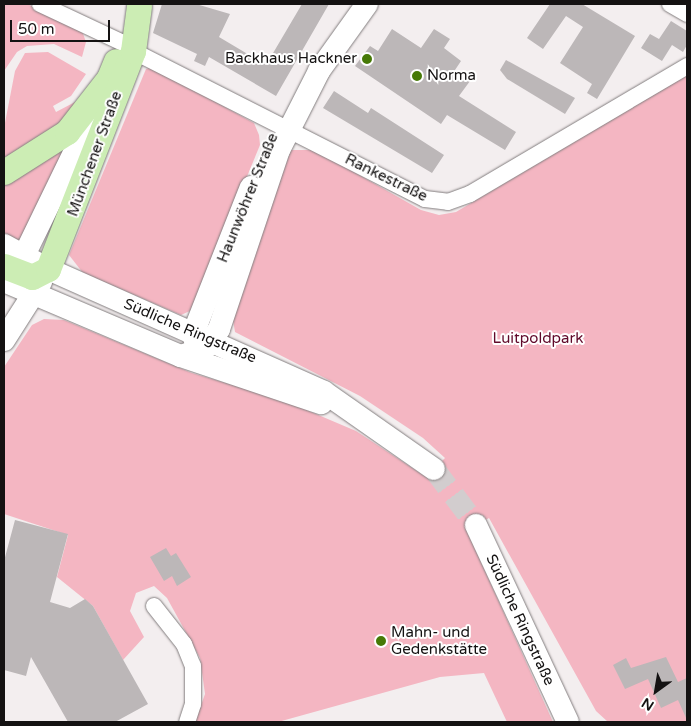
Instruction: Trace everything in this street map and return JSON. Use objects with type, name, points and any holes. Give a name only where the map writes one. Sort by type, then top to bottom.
[{"type":"main road","name":"Haunwöhrer Straße","points":[[201,342],[284,127],[319,71],[367,4]]},
{"type":"main road","name":"Münchener Straße","points":[[4,340],[48,269],[128,47],[140,5]]},
{"type":"main road","name":"Münchener Straße","points":[[10,275],[109,78],[128,47]]},
{"type":"main road","points":[[4,172],[24,164],[67,132],[109,78]]},
{"type":"main road","name":"Südliche Ringstraße","points":[[4,245],[10,275],[32,295],[201,342],[224,341],[237,352],[324,392],[373,424],[434,469]]},
{"type":"main road","points":[[10,275],[32,277],[48,269]]},
{"type":"main road","name":"Südliche Ringstraße","points":[[48,269],[201,342],[219,368],[373,424]]},
{"type":"main road","name":"Südliche Ringstraße","points":[[476,525],[566,718]]},
{"type":"street","name":"Rankestraße","points":[[40,4],[425,199],[448,202],[470,194],[687,66]]},
{"type":"street","points":[[670,4],[687,14]]},
{"type":"street","points":[[154,606],[184,644],[193,666],[193,704],[188,722]]},
{"type":"green space","points":[[4,4],[27,4],[81,28],[86,42],[82,57],[54,44],[27,46],[17,52],[4,71]]},
{"type":"green space","points":[[48,52],[86,74],[71,96],[53,106],[56,112],[75,102],[78,106],[62,125],[4,163],[4,128],[15,71],[25,53]]},
{"type":"green space","points":[[152,67],[254,123],[259,135],[260,145],[192,310],[181,315],[83,273],[69,255],[146,69]]},
{"type":"green space","name":"Luitpoldpark","points":[[687,75],[687,721],[608,722],[596,711],[489,518],[467,531],[553,722],[507,722],[484,673],[440,677],[278,722],[195,722],[205,694],[200,658],[167,598],[154,586],[136,593],[130,611],[144,637],[123,660],[93,606],[57,577],[68,535],[4,514],[4,367],[32,325],[44,319],[64,320],[192,373],[283,400],[356,431],[426,477],[445,458],[423,438],[360,396],[235,332],[232,314],[291,150],[315,150],[421,210],[439,215],[456,212]]},
{"type":"green space","points":[[73,139],[20,245],[4,236],[4,179]]},
{"type":"building","points":[[162,4],[196,4],[230,14],[219,37],[266,65],[302,4],[329,4],[276,96],[209,57],[205,66],[194,61],[197,54],[153,33]]},
{"type":"building","points":[[550,4],[582,4],[635,36],[597,99],[587,93],[592,84],[560,63],[583,27],[566,16],[543,49],[527,38]]},
{"type":"building","points":[[671,21],[687,31],[687,45],[683,52],[672,45],[662,61],[641,48],[650,34],[659,39]]},
{"type":"building","name":"Norma","points":[[392,29],[421,48],[434,29],[450,39],[444,48],[461,61],[455,70],[470,81],[459,96],[516,132],[505,150],[447,115],[441,124],[355,66],[370,46],[378,51]]},
{"type":"building","points":[[506,60],[575,98],[565,114],[507,79],[500,70]]},
{"type":"building","points":[[334,91],[368,113],[371,108],[444,155],[432,173],[323,108]]},
{"type":"building","points":[[15,520],[68,534],[50,602],[70,608],[85,599],[93,606],[148,704],[115,722],[68,722],[31,657],[26,676],[4,670],[4,561]]},
{"type":"building","points":[[166,548],[171,556],[176,553],[191,577],[177,586],[172,576],[164,581],[150,557]]},
{"type":"building","points":[[666,657],[678,682],[687,678],[687,720],[678,700],[661,708],[648,679],[625,689],[613,665],[626,658],[631,668]]},
{"type":"tunnel","points":[[434,469],[476,525]]},
{"type":"place","name":"Backhaus Hackner","points":[[367,59]]},
{"type":"place","name":"Norma","points":[[417,76]]},
{"type":"place","name":"Mahn- und Gedenkstätte","points":[[381,641]]}]
